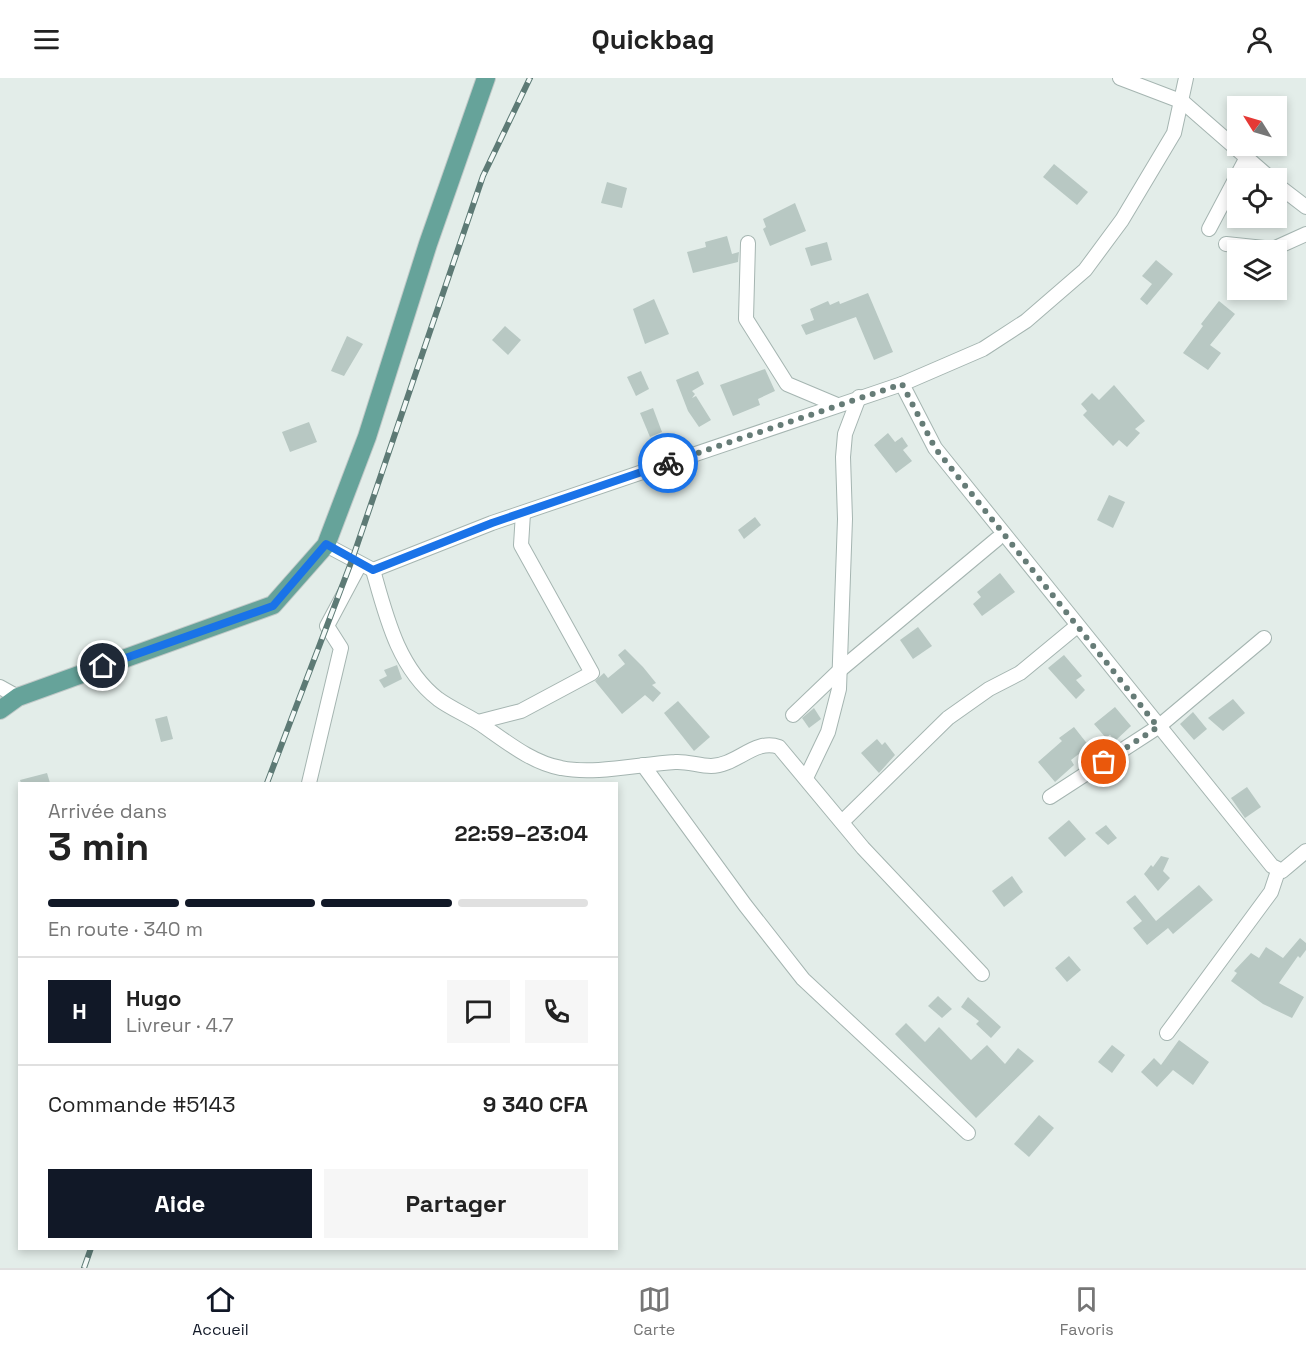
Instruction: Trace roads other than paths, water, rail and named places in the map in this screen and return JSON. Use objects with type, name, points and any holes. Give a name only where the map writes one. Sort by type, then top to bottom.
[{"type":"main road","points":[[0,710],[18,697],[273,606],[326,544],[367,437],[428,244],[486,78]]},
{"type":"street","points":[[1120,78],[1183,102],[1257,168]]},
{"type":"street","points":[[326,544],[373,570],[523,513],[902,384],[983,349],[1026,321],[1085,270],[1122,220],[1174,133],[1183,102],[1186,78]]},
{"type":"street","points":[[1209,229],[1246,159]]},
{"type":"street","points":[[1287,193],[1304,208]]},
{"type":"street","points":[[1226,244],[1273,249],[1306,234]]},
{"type":"street","points":[[748,243],[746,319],[788,384],[837,405]]},
{"type":"street","points":[[902,384],[935,448],[1158,727],[1278,871]]},
{"type":"street","points":[[806,778],[828,732],[839,689],[845,519],[843,456],[845,434],[859,397]]},
{"type":"street","points":[[478,722],[521,711],[592,673],[521,545],[523,513]]},
{"type":"street","points":[[793,715],[840,670],[997,539]]},
{"type":"street","points":[[309,782],[341,648],[327,626],[360,564]]},
{"type":"street","points":[[373,570],[391,635],[416,674],[437,698],[478,722],[512,746],[560,768],[577,770],[677,762],[712,766],[725,764],[764,744],[771,744],[786,752],[863,848],[982,974]]},
{"type":"street","points":[[842,822],[948,718],[989,689],[1020,673],[1077,626]]},
{"type":"street","points":[[1050,797],[1158,727],[1264,638]]},
{"type":"street","points":[[0,687],[18,697]]},
{"type":"street","points":[[643,765],[745,905],[803,979],[968,1133]]},
{"type":"street","points":[[1167,1033],[1271,892],[1278,871],[1287,867],[1306,851]]},
{"type":"railway","points":[[267,782],[352,560],[483,176],[530,78]]},
{"type":"railway","points":[[84,1268],[90,1250]]}]
